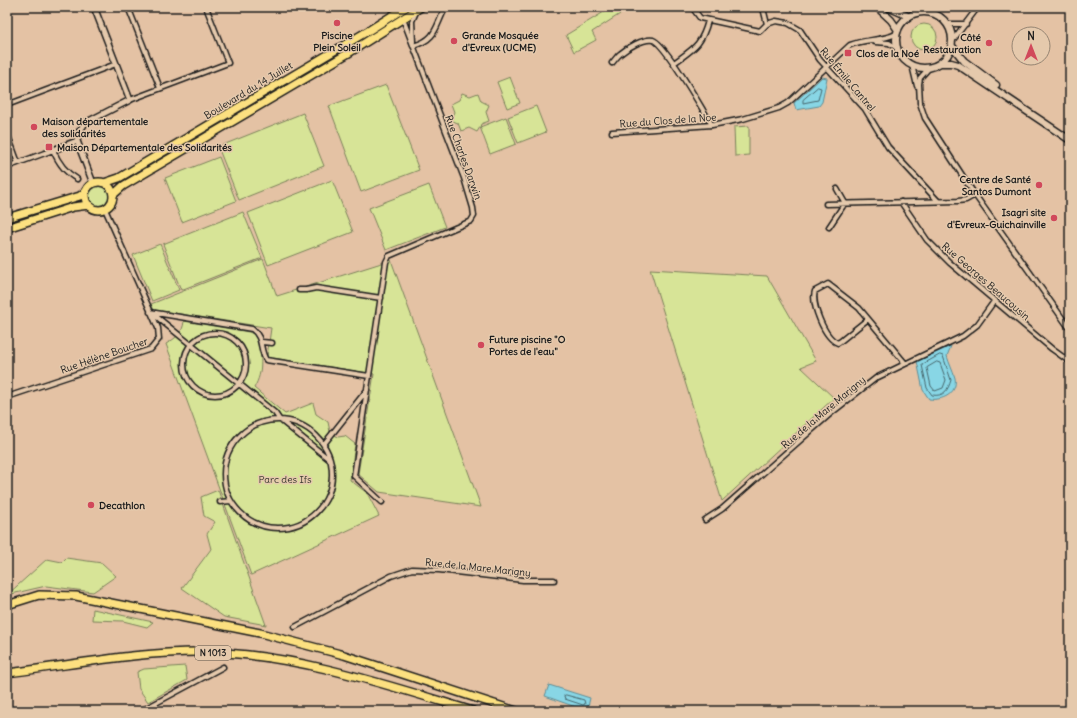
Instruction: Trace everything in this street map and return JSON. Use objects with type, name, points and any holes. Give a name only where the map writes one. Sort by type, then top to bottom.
[{"type":"main road","points":[[877,7],[891,20],[897,32],[897,48],[902,57],[912,65],[929,68],[940,63],[948,56],[952,43]]},
{"type":"main road","points":[[888,7],[908,16]]},
{"type":"main road","name":"Boulevard du 14 Juillet","points":[[94,183],[104,183],[119,178],[393,15],[400,8],[403,19]]},
{"type":"main road","name":"Boulevard du 14 Juillet","points":[[104,209],[111,204],[113,195],[123,186],[354,50],[420,8]]},
{"type":"main road","points":[[897,32],[908,16],[919,12],[928,12],[941,17],[948,24],[952,43],[964,61],[1070,136]]},
{"type":"main road","points":[[940,63],[958,66],[1070,140]]},
{"type":"main road","points":[[7,218],[80,196],[94,183]]},
{"type":"main road","points":[[104,183],[112,191],[113,195]]},
{"type":"main road","points":[[85,192],[89,205],[98,211],[104,209]]},
{"type":"main road","points":[[7,228],[73,207],[89,205]]},
{"type":"main road","points":[[7,605],[39,596],[76,596],[260,633],[344,655],[516,711]]},
{"type":"main road","name":"N 1013","points":[[7,673],[166,654],[226,654],[271,659],[324,669],[385,684],[473,711]]},
{"type":"street","points":[[94,7],[130,100]]},
{"type":"street","points":[[128,7],[160,88]]},
{"type":"street","points":[[94,183],[77,141],[79,132],[85,123],[130,100],[228,63],[206,7]]},
{"type":"street","points":[[413,44],[423,43],[432,37],[446,7]]},
{"type":"street","points":[[674,63],[697,46],[704,36],[708,21],[700,18],[692,7]]},
{"type":"street","points":[[765,7],[764,12],[767,24]]},
{"type":"street","points":[[952,43],[978,7]]},
{"type":"street","points":[[413,44],[413,17],[420,8]]},
{"type":"street","points":[[403,19],[413,44]]},
{"type":"street","name":"Rue Émile Cantrel","points":[[708,21],[760,31],[767,24],[776,21],[794,26],[800,30],[827,67],[865,109],[888,147],[938,201]]},
{"type":"street","points":[[948,24],[966,24]]},
{"type":"street","name":"Rue du Clos de la Noe","points":[[612,132],[712,126],[743,120],[779,108],[788,103],[850,45],[889,38],[897,32]]},
{"type":"street","points":[[612,63],[619,54],[644,41],[654,40],[661,46],[674,63],[712,126]]},
{"type":"street","name":"Rue du Clos de la Noe","points":[[867,42],[889,43],[897,48]]},
{"type":"street","name":"Rue Charles Darwin","points":[[382,502],[354,476],[386,262],[389,256],[471,221],[474,216],[464,178],[413,44]]},
{"type":"street","points":[[7,105],[116,64]]},
{"type":"street","points":[[912,65],[919,92]]},
{"type":"street","points":[[929,68],[920,78],[920,103],[925,118],[974,195],[1070,329]]},
{"type":"street","points":[[7,133],[18,163]]},
{"type":"street","points":[[7,167],[77,141]]},
{"type":"street","points":[[53,150],[68,174],[77,179]]},
{"type":"street","points":[[837,189],[845,204]]},
{"type":"street","points":[[826,204],[966,200],[974,195]]},
{"type":"street","name":"Rue Georges Beaucousin","points":[[901,202],[928,240],[950,263],[1052,349],[1070,362]]},
{"type":"street","points":[[829,227],[845,204]]},
{"type":"street","name":"Rue Hélène Boucher","points":[[7,397],[151,349],[159,339],[158,328],[104,209]]},
{"type":"street","points":[[868,319],[842,340],[838,342],[832,341],[822,323],[813,298],[815,291],[828,284],[859,308],[905,363]]},
{"type":"street","points":[[299,290],[316,288],[381,298]]},
{"type":"street","name":"Rue de la Mare Marigny","points":[[705,520],[722,510],[830,414],[876,378],[963,336],[977,325],[995,300]]},
{"type":"street","points":[[151,313],[247,327],[257,332],[262,342],[263,356],[266,360],[369,376]]},
{"type":"street","points":[[151,313],[191,344],[275,413],[279,419],[331,460]]},
{"type":"street","points":[[215,333],[229,336],[234,340],[239,345],[245,358],[245,371],[238,384],[232,389],[218,394],[202,392],[195,388],[188,378],[184,367],[187,351],[191,344],[202,336],[215,333]]},
{"type":"street","points":[[262,342],[272,343]]},
{"type":"street","points":[[324,444],[368,390]]},
{"type":"street","points":[[279,419],[288,420],[304,426],[324,444],[331,460],[332,483],[327,498],[318,510],[299,524],[276,528],[261,525],[247,518],[231,501],[227,492],[223,473],[224,464],[236,438],[251,426],[260,422],[279,419]]},
{"type":"street","points":[[220,502],[231,501]]},
{"type":"street","name":"Rue de la Mare Marigny","points":[[296,627],[391,576],[412,569],[440,570],[523,580],[554,580]]},
{"type":"street","points":[[141,711],[223,667]]},
{"type":"green space","points":[[606,7],[631,7],[592,32],[596,40],[574,52],[566,35],[604,12]]},
{"type":"green space","points":[[924,24],[933,28],[937,37],[933,46],[924,50],[915,46],[911,37],[915,28]]},
{"type":"green space","points":[[510,77],[520,103],[507,108],[497,82]]},
{"type":"green space","points":[[386,85],[419,170],[361,192],[329,106]]},
{"type":"green space","points":[[462,93],[470,96],[478,93],[481,101],[489,105],[486,112],[489,121],[481,124],[477,132],[469,128],[461,131],[458,123],[450,120],[454,112],[451,104],[459,100]]},
{"type":"green space","points":[[536,106],[546,132],[518,143],[508,117]]},
{"type":"green space","points":[[303,113],[324,166],[239,200],[218,147]]},
{"type":"green space","points":[[506,117],[516,144],[490,154],[480,127]]},
{"type":"green space","points":[[749,126],[749,155],[735,156],[734,127]]},
{"type":"green space","points":[[219,157],[236,201],[182,222],[165,178]]},
{"type":"green space","points":[[332,180],[353,232],[268,265],[248,213]]},
{"type":"green space","points":[[100,184],[108,187],[111,195],[108,203],[100,206],[92,203],[89,195],[92,187]]},
{"type":"green space","points":[[429,185],[445,227],[386,250],[369,208]]},
{"type":"green space","points":[[243,212],[262,258],[181,290],[163,244]]},
{"type":"green space","points":[[160,244],[179,290],[152,301],[133,255]]},
{"type":"green space","points":[[263,259],[277,296],[391,260],[481,507],[379,492],[358,474],[374,374],[267,357],[271,328],[154,310],[151,304]]},
{"type":"green space","points":[[650,269],[767,276],[816,361],[801,367],[834,398],[722,501]]},
{"type":"green space","name":"Parc des Ifs","points":[[184,321],[249,332],[258,336],[261,363],[259,375],[254,388],[285,414],[313,403],[316,414],[328,422],[330,432],[338,437],[345,436],[355,444],[350,480],[367,493],[379,516],[251,575],[166,344],[178,335],[182,329]]},
{"type":"green space","points":[[218,490],[266,625],[224,617],[182,588],[211,549],[207,534],[215,522],[204,516],[201,497]]},
{"type":"green space","points":[[66,558],[102,563],[116,576],[93,592],[46,586],[7,595],[47,559],[62,562]]},
{"type":"green space","points":[[93,609],[153,622],[147,627],[123,621],[92,620]]},
{"type":"green space","points":[[185,666],[187,680],[148,702],[139,689],[137,672],[144,669]]},
{"type":"water","points":[[822,77],[827,78],[822,102],[819,106],[796,110],[794,103]]},
{"type":"water","points":[[951,346],[947,356],[955,378],[954,388],[952,392],[944,397],[939,399],[929,399],[923,390],[917,361]]},
{"type":"water","points":[[549,685],[590,698],[587,711],[545,696]]},
{"type":"place","name":"Piscine Plein Soleil","points":[[337,23]]},
{"type":"place","name":"Grande Mosquée d'Evreux (UCME)","points":[[454,41]]},
{"type":"place","name":"Côté Restauration","points":[[989,43]]},
{"type":"place","name":"Clos de la Noé","points":[[848,53]]},
{"type":"place","name":"Maison départementale des solidarités","points":[[34,127]]},
{"type":"place","name":"Maison Départementale des Solidarités","points":[[49,147]]},
{"type":"place","name":"Centre de Santé Santos Dumont","points":[[1039,185]]},
{"type":"place","name":"Isagri site d'Evreux-Guichainville","points":[[1054,218]]},
{"type":"place","name":"Future piscine \"O Portes de l'eau\"","points":[[481,345]]},
{"type":"place","name":"Decathlon","points":[[91,505]]}]
